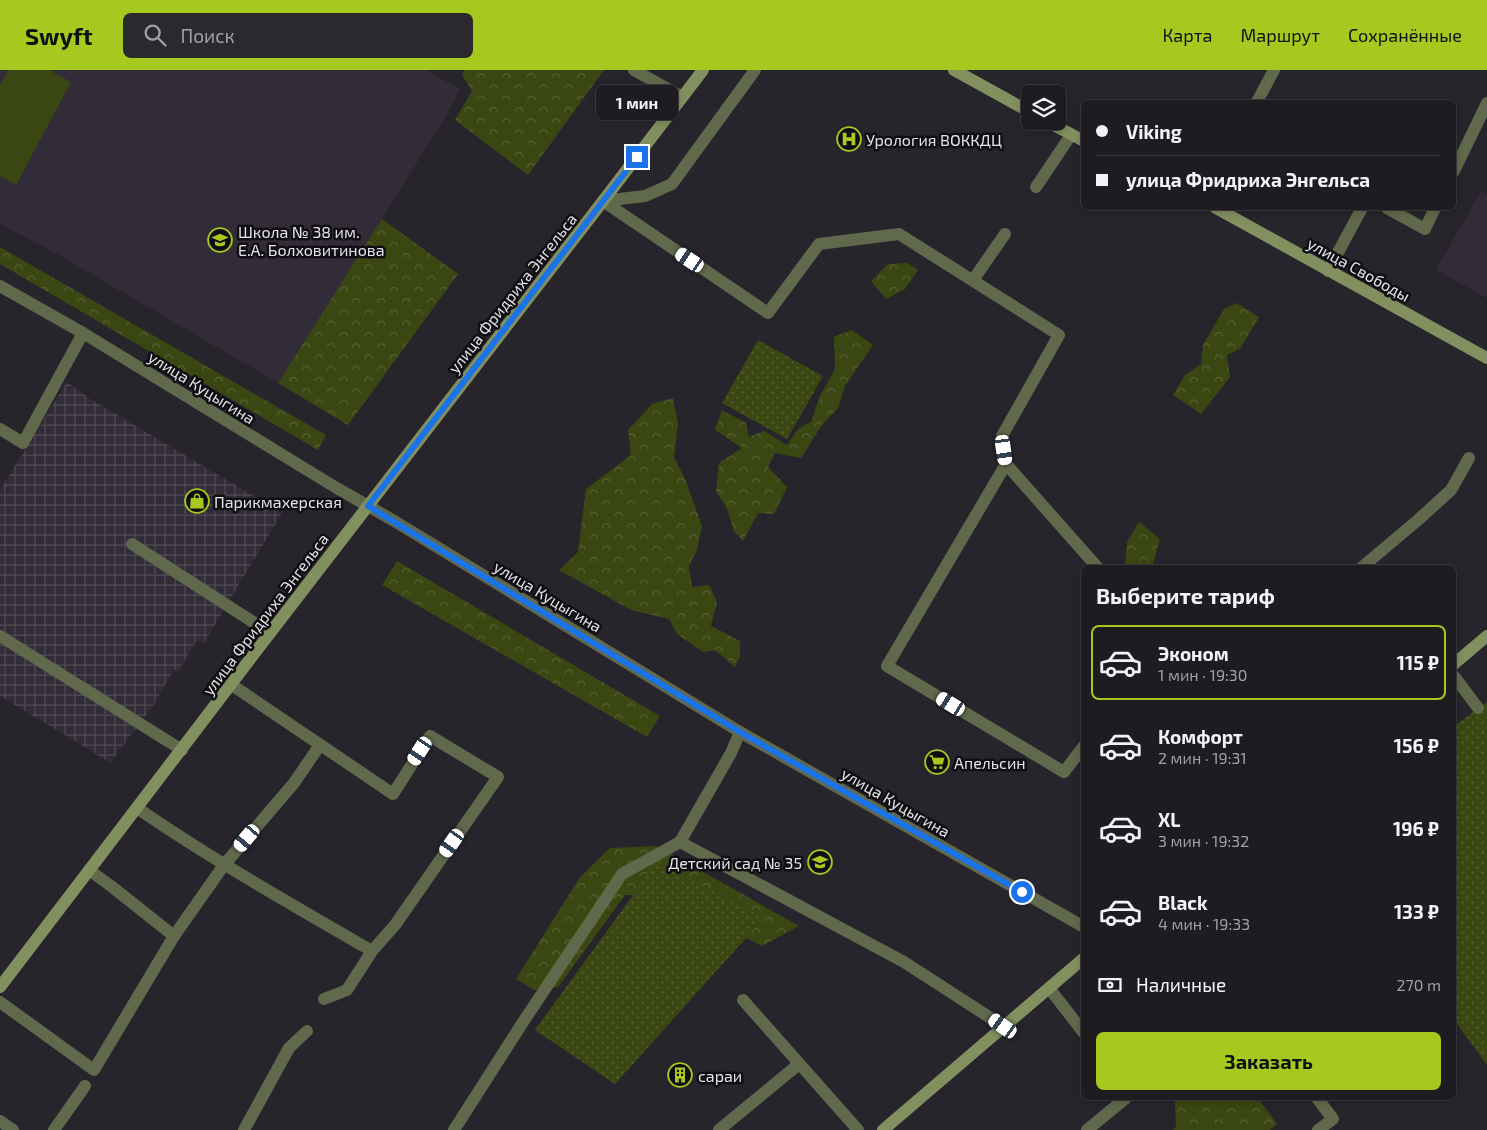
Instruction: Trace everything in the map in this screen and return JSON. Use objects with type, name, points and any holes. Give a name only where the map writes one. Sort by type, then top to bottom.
[{"type":"street","points":[[634,70],[682,97]]},
{"type":"street","name":"улица Фридриха Энгельса","points":[[0,987],[702,70]]},
{"type":"street","points":[[603,201],[644,196],[672,184],[755,70]]},
{"type":"street","points":[[954,70],[1021,107]]},
{"type":"street","points":[[1258,100],[1274,70]]},
{"type":"street","points":[[1456,167],[1487,103]]},
{"type":"street","points":[[1062,130],[1081,140]]},
{"type":"street","points":[[1036,187],[1071,135]]},
{"type":"street","points":[[603,201],[768,313],[819,244],[900,234],[1059,335],[1002,436],[1006,464],[1095,565]]},
{"type":"street","name":"улица Свободы","points":[[1220,210],[1487,358]]},
{"type":"street","points":[[1328,271],[1361,210]]},
{"type":"street","points":[[1390,210],[1425,229],[1435,210]]},
{"type":"street","points":[[974,280],[1005,234]]},
{"type":"street","name":"улица Куцыгина","points":[[0,286],[83,333],[740,732],[1081,925]]},
{"type":"street","points":[[0,429],[23,443],[83,333]]},
{"type":"street","points":[[1365,565],[1451,490],[1469,458]]},
{"type":"street","points":[[1006,464],[887,666],[1064,772],[1081,750]]},
{"type":"street","points":[[132,544],[270,633]]},
{"type":"street","points":[[0,636],[182,750]]},
{"type":"street","points":[[1456,662],[1487,636]]},
{"type":"street","points":[[1456,679],[1478,708]]},
{"type":"street","points":[[232,685],[393,794],[430,736],[498,777],[395,925],[372,952],[347,990],[324,999]]},
{"type":"street","points":[[454,1130],[518,1028],[622,874],[680,842],[731,753],[740,732]]},
{"type":"street","points":[[0,1002],[94,1070],[174,936],[224,865],[294,783],[320,746]]},
{"type":"street","points":[[137,808],[224,865],[372,952]]},
{"type":"street","points":[[680,842],[904,962],[1003,1026]]},
{"type":"street","points":[[89,870],[174,936]]},
{"type":"street","points":[[883,1130],[1081,961]]},
{"type":"street","points":[[1049,988],[1081,1028]]},
{"type":"street","points":[[743,1000],[858,1130]]},
{"type":"street","points":[[244,1130],[289,1048],[307,1031]]},
{"type":"street","points":[[719,1130],[799,1064]]},
{"type":"street","points":[[54,1130],[85,1086]]},
{"type":"street","points":[[1087,1130],[1124,1100]]},
{"type":"street","points":[[1318,1130],[1333,1119],[1319,1100]]},
{"type":"street","points":[[0,1121],[13,1130]]},
{"type":"shaded area","name":"Школа № 38 им. Е.А. Болховитинова","points":[[0,70],[426,70],[460,89],[447,114],[382,219],[458,274],[348,425],[59,255],[0,224]]},
{"type":"shaded area","points":[[1481,191],[1487,194],[1487,298],[1436,270]]},
{"type":"shaded area","points":[[67,382],[87,397],[282,513],[204,643],[197,640],[178,672],[174,670],[151,709],[110,763],[0,696],[0,490]]},
{"type":"green space","points":[[8,70],[49,70],[71,82],[16,185],[0,176],[0,85]]},
{"type":"green space","points":[[464,70],[604,70],[528,175],[455,120],[472,91],[462,75]]},
{"type":"green space","points":[[382,219],[458,274],[348,425],[278,383]]},
{"type":"green space","points":[[0,247],[326,435],[318,450],[0,264]]},
{"type":"green space","points":[[907,263],[918,270],[905,289],[886,299],[871,281],[888,264]]},
{"type":"green space","points":[[1237,303],[1259,317],[1240,349],[1227,355],[1230,377],[1201,414],[1173,395],[1185,375],[1201,364],[1203,345],[1224,309]]},
{"type":"green space","points":[[852,330],[873,345],[845,386],[838,408],[822,425],[801,458],[775,453],[768,467],[787,487],[774,514],[758,513],[743,541],[734,531],[727,509],[716,491],[719,463],[742,448],[715,430],[722,410],[746,423],[749,437],[764,431],[787,445],[798,429],[811,422],[820,396],[835,369],[834,337]]},
{"type":"green space","points":[[758,340],[823,376],[787,439],[722,403]]},
{"type":"green space","points":[[673,398],[678,424],[674,457],[685,479],[702,526],[697,550],[689,566],[692,587],[709,585],[717,602],[711,626],[740,641],[740,656],[735,667],[715,650],[703,652],[677,634],[669,619],[631,610],[559,570],[578,552],[586,489],[631,455],[628,430],[652,404]]},
{"type":"green space","points":[[1139,522],[1160,539],[1153,565],[1125,565],[1127,542]]},
{"type":"green space","points":[[397,561],[660,716],[647,737],[382,585]]},
{"type":"green space","points":[[1487,702],[1487,1065],[1456,1023],[1456,725]]},
{"type":"green space","points":[[657,846],[799,926],[762,946],[661,894],[625,895],[558,987],[534,990],[516,979],[580,877],[610,848]]},
{"type":"green space","points":[[657,862],[764,918],[615,1084],[535,1030]]},
{"type":"green space","points":[[1175,1100],[1259,1100],[1277,1124],[1270,1130],[1173,1130],[1176,1126]]},
{"type":"place","name":"Урология ВОККДЦ","points":[[849,139]]},
{"type":"place","name":"Школа № 38 им. Е.А. Болховитинова","points":[[220,240]]},
{"type":"place","name":"Парикмахерская","points":[[197,501]]},
{"type":"place","name":"Апельсин","points":[[937,762]]},
{"type":"place","name":"Детский сад № 35","points":[[820,862]]},
{"type":"place","name":"сараи","points":[[680,1075]]},
{"type":"route","points":[[637,157],[368,506],[740,732],[1022,892]]}]
